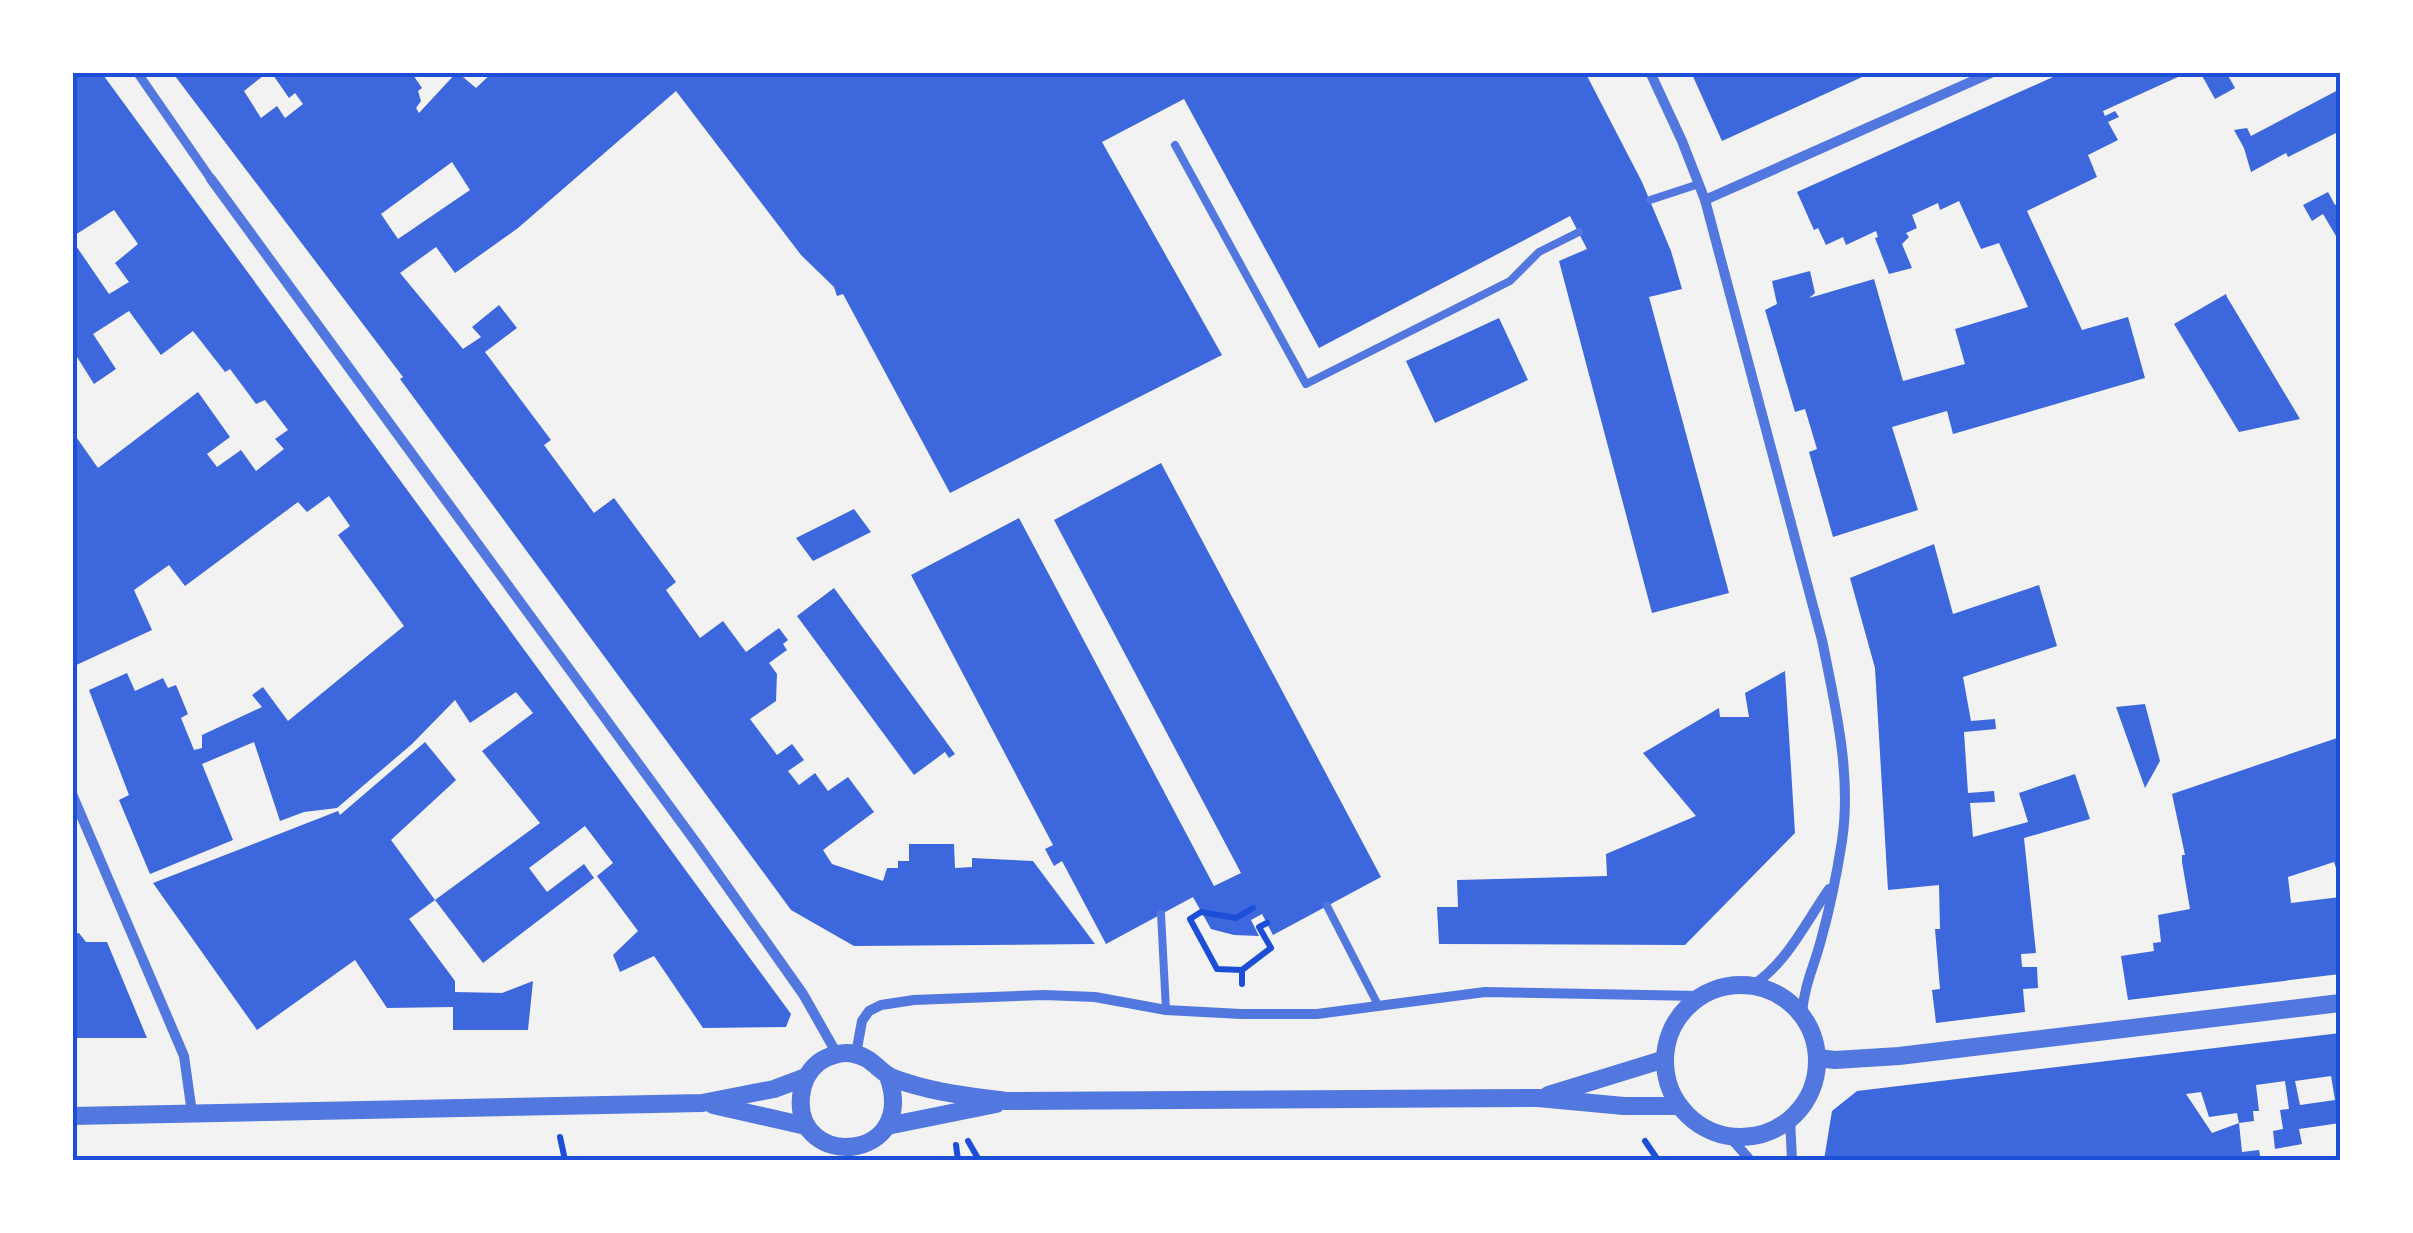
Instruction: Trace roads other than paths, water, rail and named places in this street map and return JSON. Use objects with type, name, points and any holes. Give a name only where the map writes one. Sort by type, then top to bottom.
[{"type":"street","points":[[136,72],[846,1054]]},
{"type":"street","points":[[1650,72],[1700,184],[1822,640],[1836,711],[1844,777],[1842,838],[1821,942],[1807,975],[1802,1014]]},
{"type":"street","points":[[1704,200],[1992,72]]},
{"type":"street","points":[[72,794],[184,1056],[192,1113]]},
{"type":"street","points":[[1753,985],[1768,976],[1790,949],[1832,884]]},
{"type":"street","points":[[846,1054],[869,1011],[914,1000],[1044,995],[1095,997],[1166,1010],[1316,1014],[1486,992],[1700,996],[1726,986],[1753,985],[1788,1000],[1802,1014],[1812,1035],[1818,1058],[1810,1091],[1790,1120],[1751,1137],[1729,1136],[1710,1131],[1679,1106],[1666,1076],[1667,1041],[1674,1023],[1700,996]]},
{"type":"street","points":[[1818,1058],[1899,1056],[2340,1002]]},
{"type":"street","points":[[806,1126],[800,1105],[806,1077],[818,1062],[846,1054],[880,1066],[888,1076],[894,1110],[888,1126]]},
{"type":"street","points":[[1538,1098],[1665,1059]]},
{"type":"street","points":[[888,1076],[952,1094],[1006,1101],[1538,1098],[1624,1106],[1679,1106]]},
{"type":"street","points":[[72,1116],[702,1103],[774,1090],[806,1077]]},
{"type":"street","points":[[702,1103],[806,1126],[822,1141],[850,1148],[865,1145],[888,1126],[1006,1101]]},
{"type":"street","points":[[1790,1120],[1792,1160]]},
{"type":"street","points":[[1729,1136],[1750,1160]]},
{"type":"lane","points":[[1175,144],[1306,384],[1510,281],[1539,252],[1578,232]]},
{"type":"lane","points":[[1650,200],[1700,184]]},
{"type":"lane","points":[[1327,906],[1378,1006]]},
{"type":"lane","points":[[1162,914],[1166,1010]]}]
